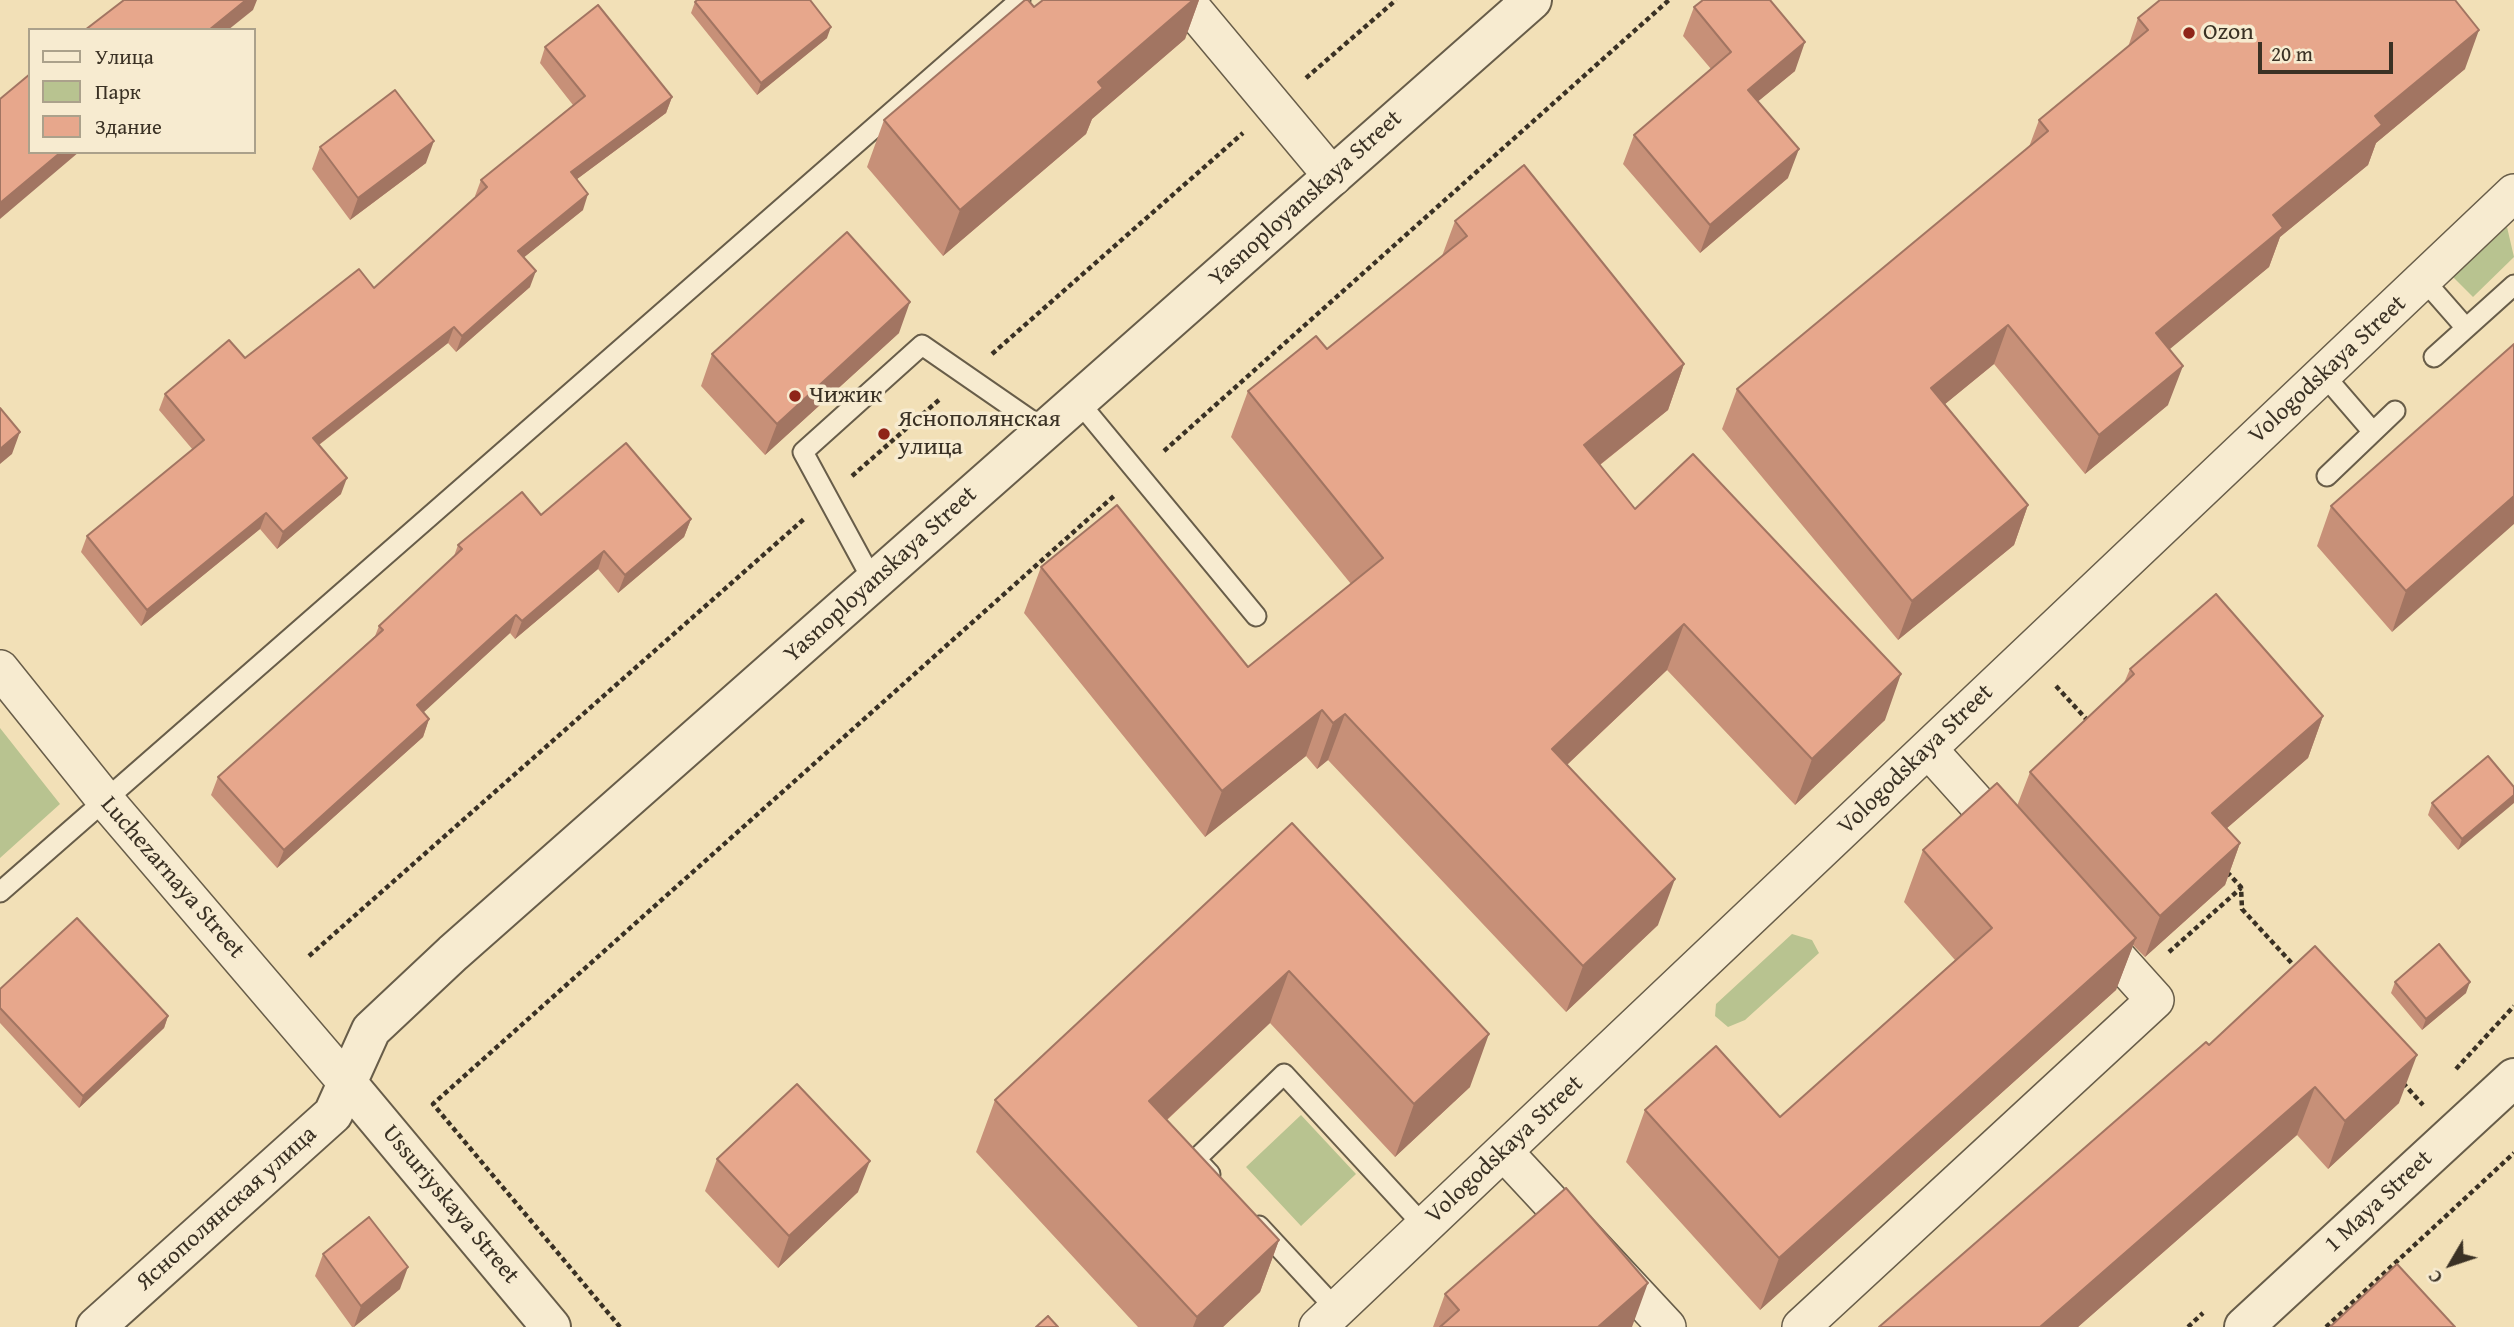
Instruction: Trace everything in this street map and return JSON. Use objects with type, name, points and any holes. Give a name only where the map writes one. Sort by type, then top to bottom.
[{"type":"street","points":[[1185,0],[1333,177]]},
{"type":"street","name":"Yasnoployanskaya Street","points":[[348,1084],[371,1030],[453,953],[1532,0]]},
{"type":"street","name":"Vologodskaya Street","points":[[1328,1319],[2514,193]]},
{"type":"street","name":"Luchezarnaya Street","points":[[0,669],[106,801],[348,1084]]},
{"type":"street","points":[[1928,749],[2028,860]]},
{"type":"street","points":[[1801,1327],[2155,1000],[2065,900]]},
{"type":"street","name":"1 Maya Street","points":[[2244,1327],[2514,1078]]},
{"type":"street","name":"Яснополянская улица","points":[[96,1327],[333,1114],[348,1084]]},
{"type":"street","name":"Ussuriyskaya Street","points":[[348,1084],[551,1327]]},
{"type":"street","points":[[1504,1152],[1667,1327]]},
{"type":"lane","points":[[0,892],[1020,0]]},
{"type":"lane","points":[[2423,279],[2466,328]]},
{"type":"lane","points":[[2434,357],[2514,285]]},
{"type":"lane","points":[[873,581],[803,452],[922,345],[1045,430]]},
{"type":"lane","points":[[2323,374],[2374,432]]},
{"type":"lane","points":[[1077,401],[1256,616]]},
{"type":"lane","points":[[2327,476],[2395,411]]},
{"type":"lane","points":[[1225,1189],[1196,1159],[1284,1074],[1425,1227]]},
{"type":"lane","points":[[1243,1209],[1328,1319]]},
{"type":"path","points":[[1302,82],[1396,0]]},
{"type":"path","points":[[620,1327],[433,1104],[1669,0]]},
{"type":"path","points":[[309,956],[1245,131]]},
{"type":"path","points":[[2027,655],[2092,726]]},
{"type":"path","points":[[2222,867],[2241,887],[2242,909],[2306,978]]},
{"type":"path","points":[[2138,981],[2241,887]]},
{"type":"path","points":[[2396,1075],[2423,1105]]},
{"type":"path","points":[[458,1153],[467,1144]]},
{"type":"path","points":[[2326,1327],[2514,1153]]},
{"type":"green space","points":[[2507,227],[2514,257],[2473,297],[2453,277]]},
{"type":"green space","points":[[0,728],[60,804],[0,858]]},
{"type":"green space","points":[[1792,934],[1812,940],[1819,953],[1745,1020],[1728,1027],[1715,1016],[1716,1004]]},
{"type":"green space","points":[[1301,1115],[1356,1174],[1301,1226],[1246,1167]]},
{"type":"building","points":[[124,0],[246,0],[211,28],[88,28]]},
{"type":"building","points":[[810,0],[831,27],[761,83],[695,2]]},
{"type":"building","points":[[1025,0],[1034,7],[1043,0],[1193,0],[1098,82],[1103,88],[960,210],[884,120]]},
{"type":"building","points":[[1703,0],[1770,0],[1805,42],[1748,90],[1799,149],[1710,225],[1634,135],[1731,52],[1694,7]]},
{"type":"building","points":[[2160,0],[2455,0],[2479,30],[2375,116],[2382,125],[2273,215],[2283,228],[2156,333],[2183,366],[2099,435],[2008,325],[1931,388],[2028,505],[1912,601],[1737,389],[2048,131],[2039,120],[2148,30],[2138,18]]},
{"type":"building","points":[[598,5],[672,97],[571,172],[588,194],[518,251],[536,271],[462,336],[454,327],[313,438],[347,478],[283,532],[266,513],[147,610],[87,536],[204,440],[165,394],[229,340],[245,358],[359,269],[374,288],[487,187],[481,180],[585,96],[545,47]]},
{"type":"building","points":[[28,76],[28,154],[59,154],[0,203],[0,99]]},
{"type":"building","points":[[395,90],[434,141],[358,198],[320,147]]},
{"type":"building","points":[[1524,165],[1684,364],[1584,445],[1635,509],[1693,454],[1901,674],[1812,759],[1684,624],[1552,749],[1675,879],[1583,966],[1345,714],[1333,723],[1322,710],[1222,791],[1041,567],[1117,505],[1248,667],[1383,558],[1248,391],[1316,336],[1327,349],[1467,236],[1455,221]]},
{"type":"building","points":[[847,232],[910,302],[777,424],[712,354]]},
{"type":"building","points":[[2514,344],[2514,496],[2406,591],[2331,506]]},
{"type":"building","points":[[0,408],[20,432],[0,449]]},
{"type":"building","points":[[626,443],[691,519],[625,575],[604,551],[522,621],[516,615],[417,705],[429,719],[284,850],[218,777],[383,630],[379,626],[462,549],[458,545],[522,492],[541,515]]},
{"type":"building","points":[[2216,594],[2323,716],[2212,813],[2240,843],[2160,916],[2030,772],[2134,674],[2130,669]]},
{"type":"building","points":[[2488,756],[2514,787],[2514,795],[2462,839],[2432,803]]},
{"type":"building","points":[[1997,783],[2136,938],[1779,1258],[1645,1110],[1716,1046],[1780,1117],[1992,928],[1923,850]]},
{"type":"building","points":[[1292,823],[1489,1034],[1414,1104],[1289,971],[1149,1101],[1279,1240],[1197,1317],[995,1100]]},
{"type":"building","points":[[77,918],[168,1016],[83,1096],[0,1008],[0,989]]},
{"type":"building","points":[[2439,944],[2470,982],[2426,1019],[2395,982]]},
{"type":"building","points":[[2315,946],[2417,1055],[2345,1121],[2315,1087],[2040,1327],[1879,1327],[2206,1042],[2209,1045]]},
{"type":"building","points":[[797,1084],[870,1161],[789,1236],[717,1159]]},
{"type":"building","points":[[1566,1188],[1648,1283],[1598,1327],[1440,1327],[1459,1310],[1445,1294]]},
{"type":"building","points":[[369,1217],[408,1267],[361,1306],[323,1254]]},
{"type":"building","points":[[2397,1264],[2455,1327],[2330,1327]]},
{"type":"building","points":[[1048,1316],[1058,1327],[1036,1327]]},
{"type":"place","name":"Ozon","points":[[2189,33]]},
{"type":"place","name":"Чижик","points":[[795,396]]},
{"type":"place","name":"Яснополянская улица","points":[[884,434]]}]
